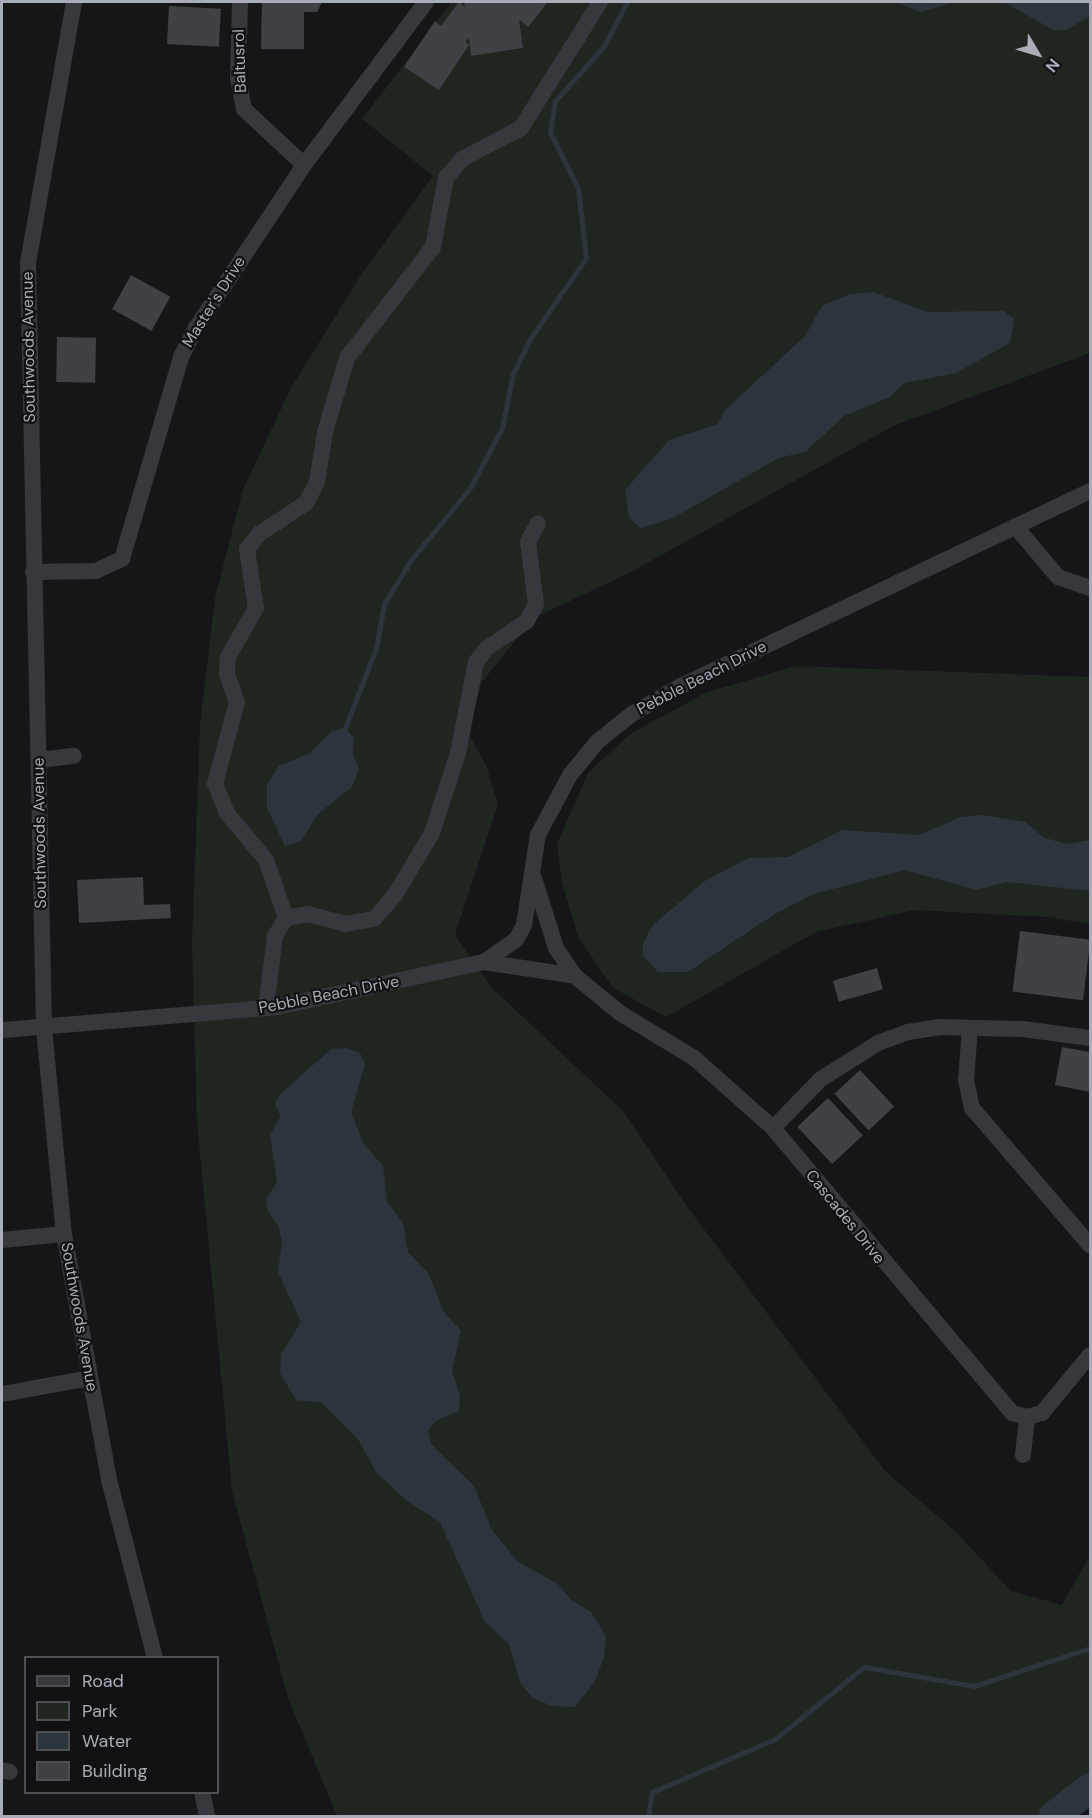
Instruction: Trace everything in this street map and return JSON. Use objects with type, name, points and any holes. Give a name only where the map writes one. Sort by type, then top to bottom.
[{"type":"street","name":"Southwoods Avenue","points":[[74,2],[28,262],[44,1028],[64,1234],[90,1378],[130,1573],[154,1656]]},
{"type":"street","name":"Baltusrol","points":[[240,2],[238,78],[244,109],[304,165]]},
{"type":"street","name":"Master's Drive","points":[[33,572],[96,571],[123,559],[181,357],[304,165],[426,2]]},
{"type":"street","points":[[286,918],[266,860],[227,813],[215,784],[237,702],[227,674],[228,657],[256,608],[247,549],[259,534],[306,503],[317,482],[325,432],[347,358],[433,247],[446,178],[462,159],[521,128],[600,2]]},
{"type":"street","name":"Pebble Beach Drive","points":[[3,1030],[266,1008],[484,963],[516,940],[524,925],[538,835],[570,775],[597,742],[632,714],[679,687],[1090,491]]},
{"type":"street","points":[[266,1008],[275,936],[286,918],[308,914],[345,924],[374,919],[395,895],[432,833],[458,753],[477,662],[486,649],[527,621],[536,604],[528,542],[538,523]]},
{"type":"street","points":[[1016,526],[1058,577],[1090,588]]},
{"type":"street","points":[[39,760],[74,756]]},
{"type":"street","points":[[531,869],[556,948],[575,976]]},
{"type":"street","points":[[484,963],[575,976]]},
{"type":"street","name":"Cascades Drive","points":[[575,976],[620,1013],[694,1058],[773,1128],[1012,1413],[1027,1417]]},
{"type":"street","points":[[773,1128],[821,1079],[878,1043],[908,1032],[970,1028],[1090,1038]]},
{"type":"street","points":[[970,1028],[966,1080],[972,1108],[1090,1245]]},
{"type":"street","points":[[2,1240],[64,1234]]},
{"type":"street","points":[[1023,1455],[1027,1417],[1048,1408],[1090,1355]]},
{"type":"street","points":[[2,1394],[90,1378]]},
{"type":"street","points":[[202,1794],[207,1816]]},
{"type":"green space","points":[[452,2],[1090,2],[1090,353],[893,426],[633,571],[534,618],[482,682],[466,729],[486,765],[498,804],[455,935],[491,987],[623,1111],[686,1205],[885,1471],[956,1532],[1011,1591],[1062,1605],[1090,1555],[1090,1788],[1054,1816],[337,1816],[288,1698],[232,1491],[197,1122],[192,945],[200,725],[215,598],[243,489],[292,386],[361,275],[433,176],[362,119]]},
{"type":"green space","points":[[796,666],[1090,677],[1090,924],[1047,917],[915,910],[816,932],[666,1017],[613,988],[578,937],[562,882],[557,844],[588,773],[630,734],[705,693]]},
{"type":"water","points":[[895,2],[954,2],[921,12]]},
{"type":"water","points":[[1004,2],[1090,2],[1090,16],[1066,30],[1053,30]]},
{"type":"water","points":[[873,292],[928,312],[1004,311],[1014,319],[1010,343],[956,373],[905,383],[888,398],[844,416],[805,452],[779,458],[671,519],[641,528],[629,518],[625,490],[669,440],[718,424],[725,410],[805,336],[822,306],[850,294]]},
{"type":"water","points":[[345,728],[354,738],[353,755],[359,769],[352,787],[318,814],[301,841],[285,846],[267,808],[267,785],[279,766],[310,753],[332,731]]},
{"type":"water","points":[[982,815],[1025,822],[1045,838],[1067,844],[1090,840],[1090,891],[1006,882],[976,890],[905,870],[814,894],[775,914],[688,972],[658,972],[643,956],[643,943],[653,925],[703,882],[748,858],[788,857],[843,830],[919,835],[961,817]]},
{"type":"water","points":[[347,1048],[360,1053],[365,1064],[351,1112],[363,1143],[383,1166],[387,1202],[403,1223],[408,1252],[429,1274],[443,1311],[461,1331],[452,1371],[460,1396],[459,1411],[436,1421],[428,1431],[431,1444],[474,1486],[492,1530],[517,1561],[558,1584],[571,1600],[591,1612],[606,1636],[604,1657],[595,1681],[575,1707],[552,1706],[533,1698],[520,1683],[509,1644],[485,1622],[440,1522],[407,1501],[376,1472],[360,1442],[322,1403],[296,1400],[280,1373],[281,1354],[301,1322],[278,1272],[282,1242],[279,1227],[268,1212],[266,1199],[277,1182],[270,1135],[281,1116],[275,1104],[279,1095],[331,1049]]},
{"type":"building","points":[[262,2],[322,2],[317,12],[304,12],[304,49],[261,49]]},
{"type":"building","points":[[459,2],[465,7],[464,2],[548,2],[528,27],[519,19],[523,48],[471,56],[469,38],[465,42],[469,45],[439,90],[404,67],[435,21],[441,26]]},
{"type":"building","points":[[169,6],[221,9],[219,47],[167,44]]},
{"type":"building","points":[[131,275],[170,297],[151,331],[112,309]]},
{"type":"building","points":[[57,337],[96,338],[95,383],[56,382]]},
{"type":"building","points":[[143,877],[144,905],[170,904],[171,918],[79,923],[77,880]]},
{"type":"building","points":[[1020,931],[1090,940],[1083,1000],[1013,992]]},
{"type":"building","points":[[877,968],[883,989],[839,1002],[833,981]]},
{"type":"building","points":[[1062,1047],[1090,1052],[1090,1092],[1055,1085]]},
{"type":"building","points":[[860,1070],[894,1107],[869,1130],[834,1094]]},
{"type":"building","points":[[828,1098],[863,1135],[832,1164],[797,1127]]},
{"type":"waterway","points":[[345,728],[376,648],[384,604],[411,560],[470,488],[502,428],[513,374],[530,339],[586,258],[578,188],[550,132],[555,101],[604,46],[627,2]]},
{"type":"waterway","points":[[648,1816],[652,1792],[775,1739],[864,1667],[974,1686],[1090,1648]]},
{"type":"waterway","points":[[1054,1816],[1090,1788]]}]
